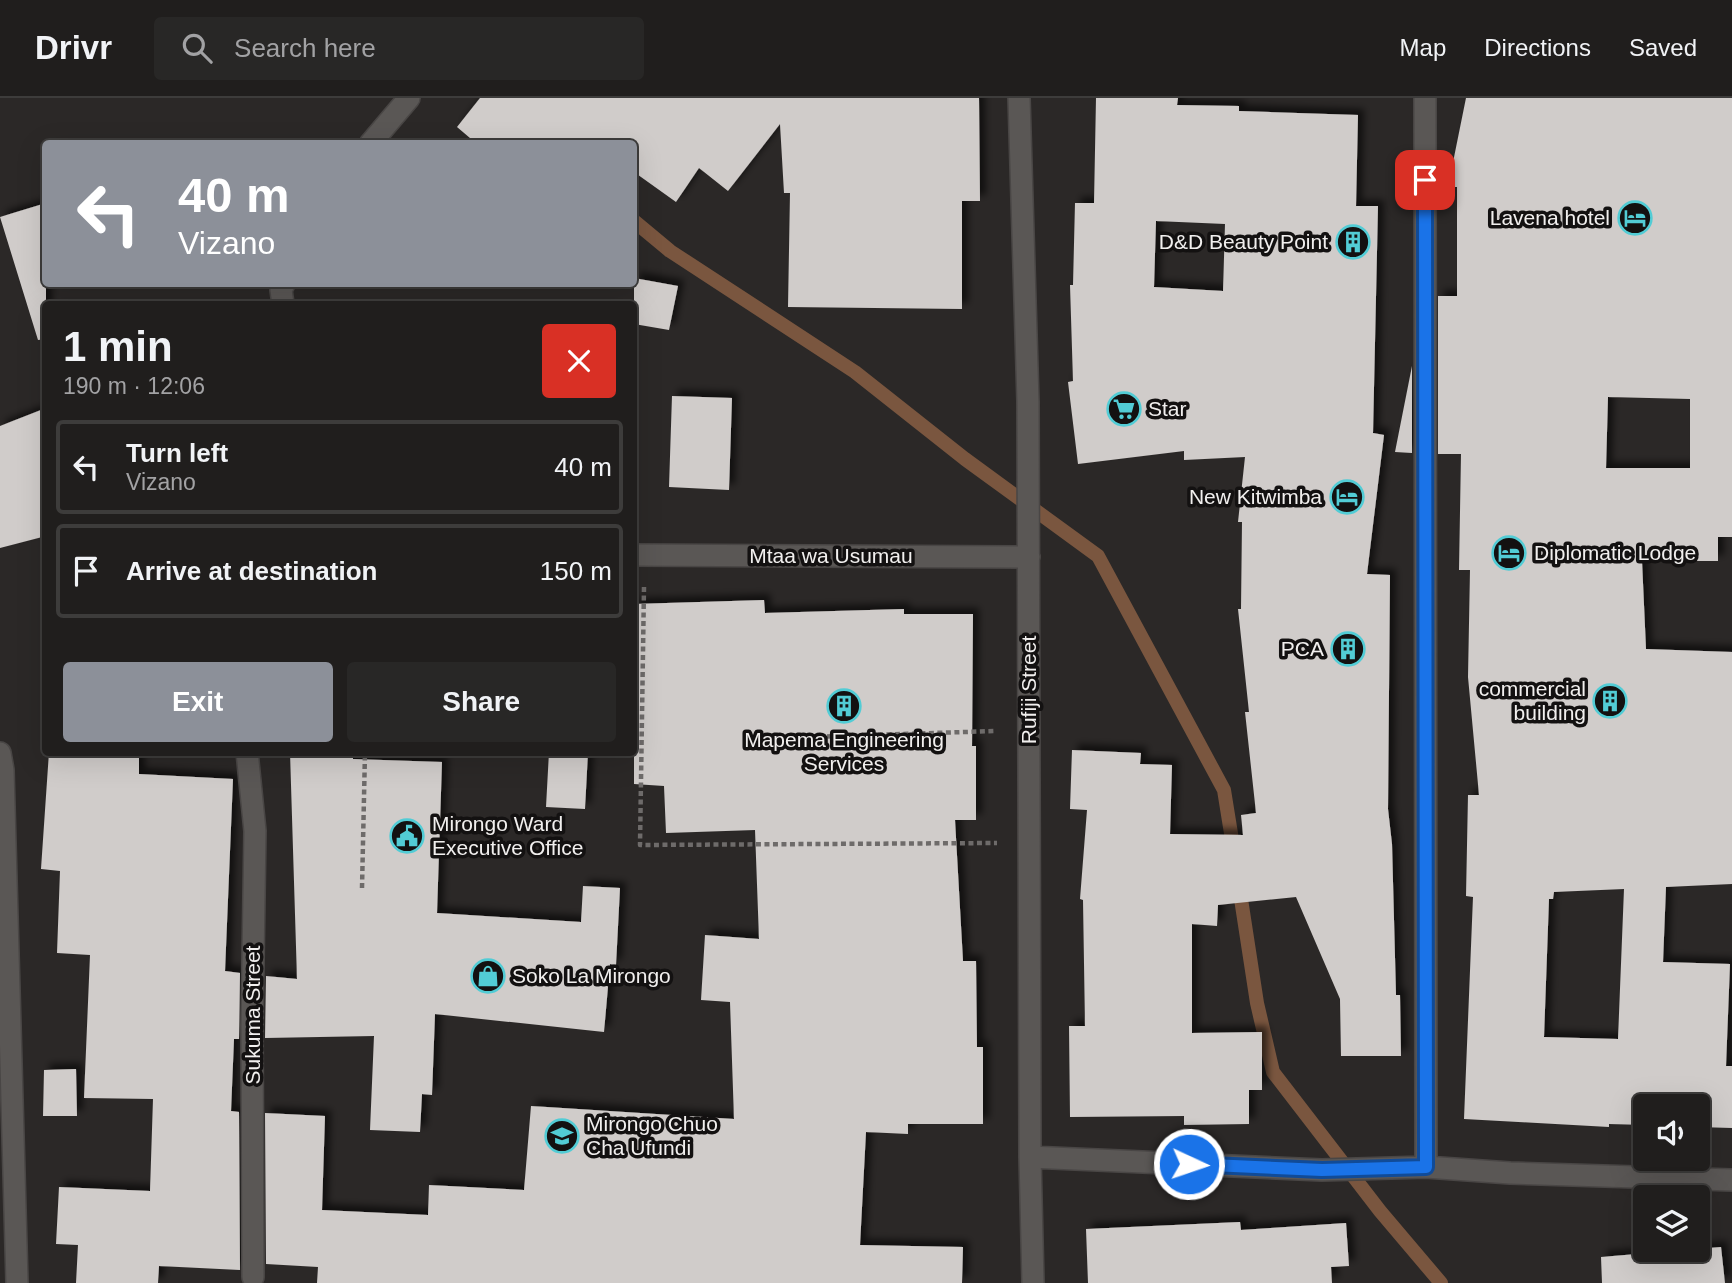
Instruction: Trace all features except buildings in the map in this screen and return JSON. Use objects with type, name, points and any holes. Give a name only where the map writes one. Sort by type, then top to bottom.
[{"type":"street","points":[[373,140],[409,98]]},
{"type":"street","name":"Rufiji Street","points":[[1019,98],[1028,402],[1032,1283]]},
{"type":"street","points":[[1425,98],[1426,1167]]},
{"type":"street","name":"Mtaa wa Usumau","points":[[639,555],[1029,548]]},
{"type":"street","points":[[0,753],[3,770],[17,1283]]},
{"type":"street","name":"Sukuma Street","points":[[247,756],[255,831],[252,1025],[253,1277]]},
{"type":"street","points":[[1030,1157],[1322,1170],[1426,1167],[1510,1173],[1732,1180]]},
{"type":"path","points":[[639,555],[642,658],[640,845],[1030,843]]},
{"type":"path","points":[[637,658],[642,658]]},
{"type":"path","points":[[776,738],[1029,730]]},
{"type":"path","points":[[362,888],[365,756]]},
{"type":"waterway","points":[[637,224],[670,251],[855,372],[965,459],[1098,556],[1224,790],[1234,852]]},
{"type":"waterway","points":[[1239,886],[1257,1003],[1273,1072],[1380,1211],[1441,1283]]},
{"type":"place","name":"Lavena hotel","points":[[1635,218]]},
{"type":"place","name":"D&D Beauty Point","points":[[1353,242]]},
{"type":"place","name":"Star","points":[[1124,409]]},
{"type":"place","name":"New Kitwimba","points":[[1347,497]]},
{"type":"place","name":"Diplomatic Lodge","points":[[1509,553]]},
{"type":"place","name":"PCA","points":[[1348,649]]},
{"type":"place","name":"commercial building","points":[[1610,701]]},
{"type":"place","name":"Mapema Engineering Services","points":[[844,706]]},
{"type":"place","name":"Mirongo Ward Executive Office","points":[[407,836]]},
{"type":"place","name":"Soko La Mirongo","points":[[488,976]]},
{"type":"place","name":"Mirongo Chuo Cha Ufundi","points":[[562,1136]]},
{"type":"route","points":[[1189,1164],[1322,1170],[1426,1167],[1425,180]]}]
